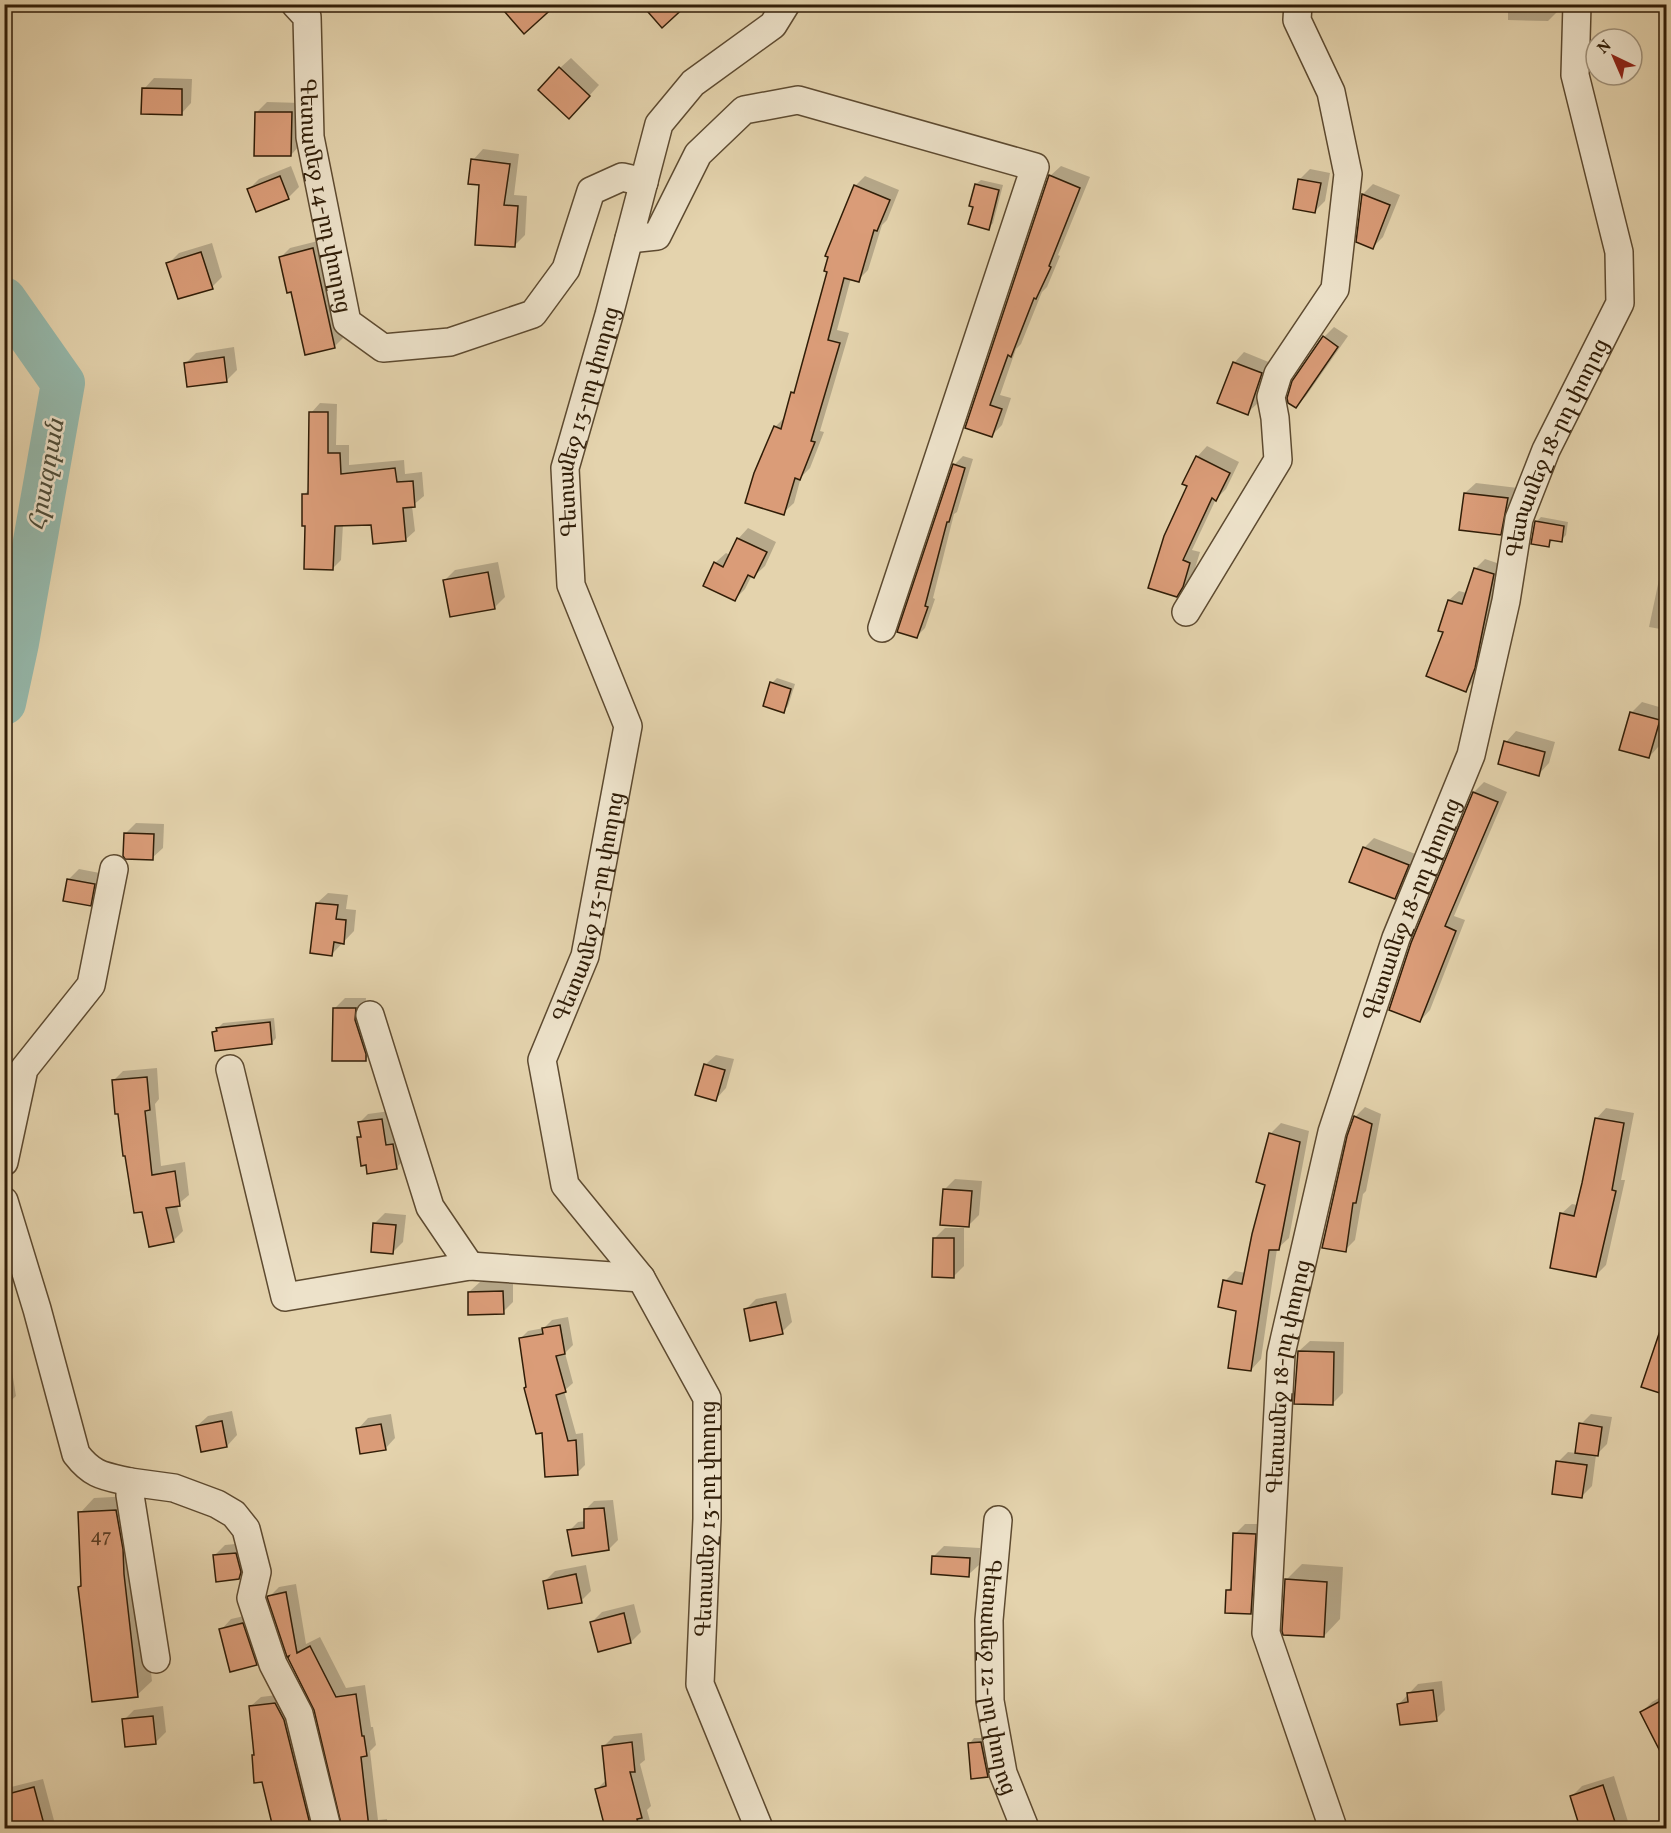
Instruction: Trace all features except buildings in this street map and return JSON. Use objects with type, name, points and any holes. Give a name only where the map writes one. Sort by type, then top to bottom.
[{"type":"street","name":"Գետամեջ 14-րդ փողոց","points":[[295,4],[307,17],[310,137],[347,322],[383,348],[450,342],[533,314],[566,269],[591,191],[622,177],[644,182]]},
{"type":"street","name":"Գետամեջ 13-րդ փողոց","points":[[759,1828],[700,1684],[707,1519],[707,1398],[641,1278],[565,1185],[542,1060],[585,956],[628,726],[571,585],[565,468],[609,315],[659,124],[693,83],[773,25],[786,4]]},
{"type":"street","points":[[1186,612],[1278,460],[1271,397],[1278,374],[1335,289],[1348,174],[1331,92],[1297,20],[1298,4]]},
{"type":"street","name":"Գետամեջ 18-րդ փողոց","points":[[1333,1828],[1266,1632],[1281,1354],[1332,1132],[1396,938],[1471,755],[1506,601],[1519,519],[1546,450],[1620,303],[1619,252],[1575,75],[1577,4]]},
{"type":"street","points":[[629,239],[657,236],[698,154],[744,110],[798,100],[1035,167],[882,628]]},
{"type":"street","points":[[4,1162],[24,1069],[92,985],[114,869]]},
{"type":"street","points":[[370,1015],[430,1207],[470,1266]]},
{"type":"street","points":[[230,1069],[285,1297],[470,1266],[641,1278]]},
{"type":"street","points":[[4,1201],[37,1309],[76,1454],[85,1466],[97,1474],[130,1482],[174,1488],[217,1504],[234,1514],[246,1529],[257,1572],[251,1598],[273,1664],[299,1714],[327,1828]]},
{"type":"street","points":[[130,1482],[130,1495],[156,1659]]},
{"type":"street","name":"Գետամեջ 12-րդ փողոց","points":[[998,1520],[989,1620],[990,1701],[1003,1773],[1025,1828]]},
{"type":"waterway","name":"Հրազդան","points":[[4,299],[63,383],[17,643],[4,703]]}]
